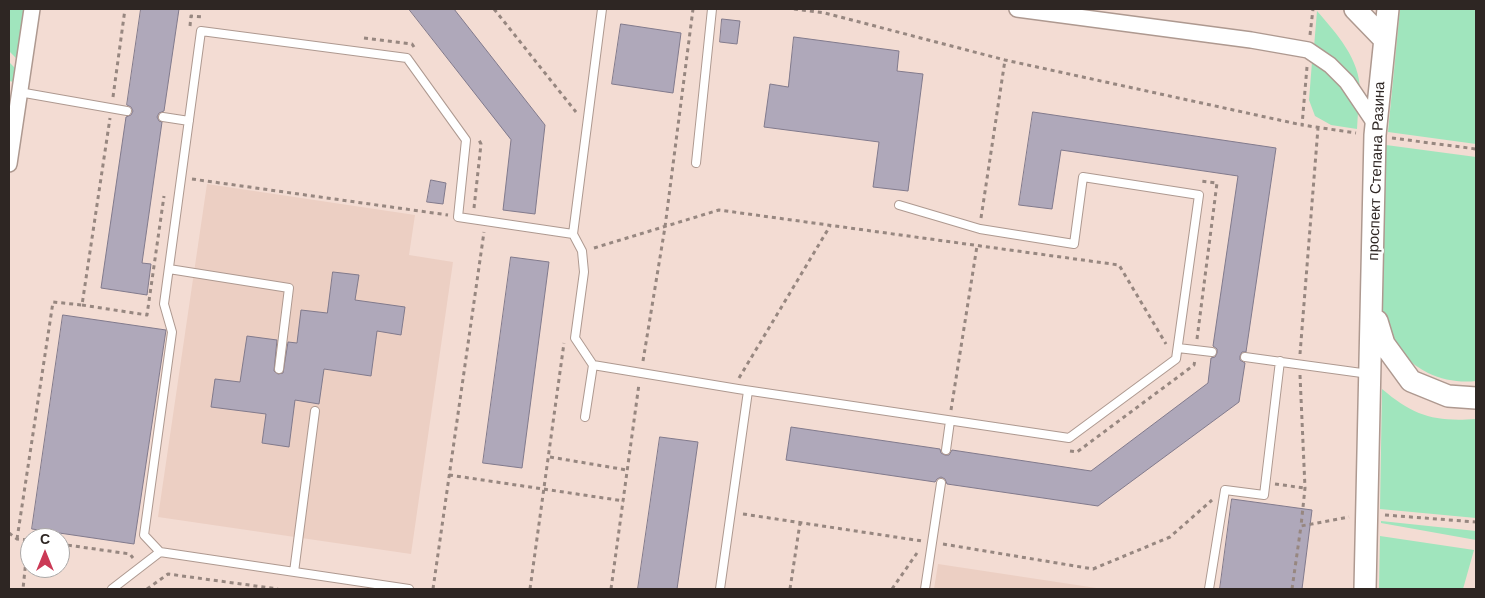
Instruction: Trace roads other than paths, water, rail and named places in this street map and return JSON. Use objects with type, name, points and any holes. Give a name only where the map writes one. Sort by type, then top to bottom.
[{"type":"main road","points":[[1355,9],[1384,39]]},
{"type":"main road","name":"проспект Степана Разина","points":[[1365,589],[1376,125],[1388,9]]},
{"type":"main road","name":"проспект Степана Разина","points":[[1372,304],[1384,344],[1410,382],[1448,396],[1476,398]]},
{"type":"street","points":[[9,164],[32,9]]},
{"type":"street","points":[[1017,9],[1241,39],[1308,50],[1330,65],[1347,82],[1376,125]]},
{"type":"lane","points":[[585,417],[593,365],[575,338],[584,272],[582,251],[573,234],[602,9]]},
{"type":"lane","points":[[696,163],[712,9]]},
{"type":"lane","points":[[409,589],[160,552],[144,535],[172,332],[164,304],[201,31],[406,58],[466,140],[458,217],[573,234]]},
{"type":"lane","points":[[19,92],[127,111]]},
{"type":"lane","points":[[163,117],[189,121]]},
{"type":"lane","points":[[593,365],[738,390],[1069,438],[1176,359],[1199,195],[1083,177],[1074,244],[980,229],[899,205]]},
{"type":"lane","points":[[170,269],[289,288],[279,368]]},
{"type":"lane","points":[[1178,350],[1212,352]]},
{"type":"lane","points":[[1246,357],[1370,374]]},
{"type":"lane","points":[[1209,589],[1225,490],[1264,495],[1280,362]]},
{"type":"lane","points":[[720,589],[748,391]]},
{"type":"lane","points":[[294,572],[314,411]]},
{"type":"lane","points":[[946,450],[950,421]]},
{"type":"lane","points":[[925,589],[942,483]]},
{"type":"lane","points":[[112,589],[160,552]]},
{"type":"lane","points":[[345,589],[346,580]]}]
